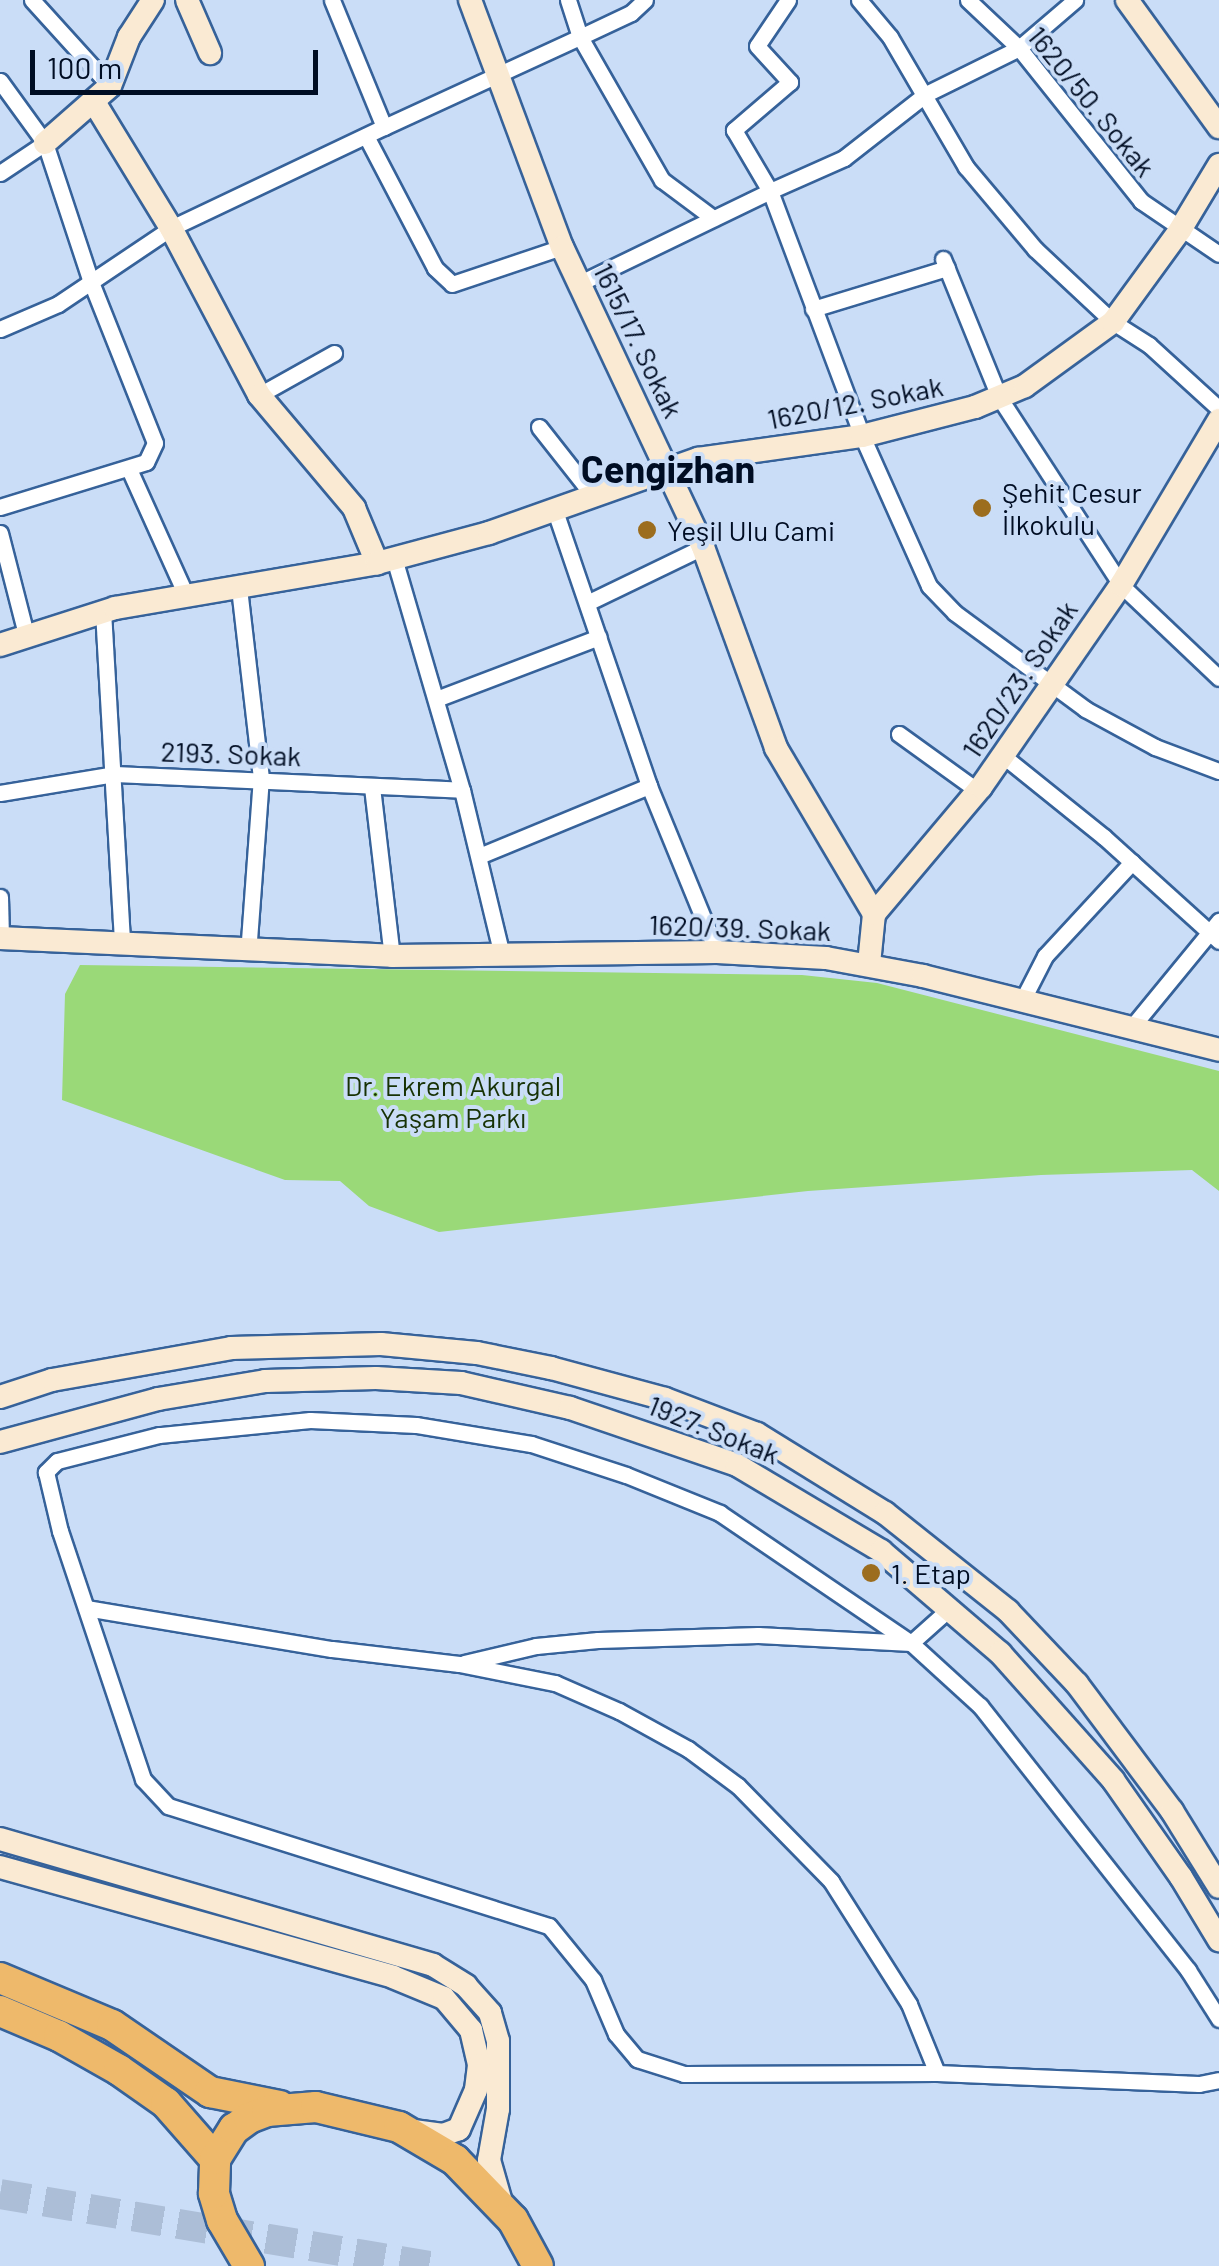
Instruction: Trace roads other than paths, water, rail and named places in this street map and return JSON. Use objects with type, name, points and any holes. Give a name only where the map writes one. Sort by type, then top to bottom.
[{"type":"highway","points":[[0,1978],[112,2024],[210,2092],[288,2108]]},
{"type":"highway","points":[[0,2011],[59,2036],[119,2070],[166,2103],[215,2160]]},
{"type":"highway","points":[[249,2266],[222,2220],[214,2193],[215,2160],[234,2129],[249,2118],[288,2108],[316,2107],[398,2128],[455,2160],[504,2210],[538,2266]]},
{"type":"street","points":[[32,0],[102,94],[259,394],[354,508],[386,560],[436,698],[502,955]]},
{"type":"street","points":[[0,173],[44,143],[102,94],[129,37],[153,0]]},
{"type":"street","points":[[187,0],[210,53]]},
{"type":"street","points":[[332,0],[384,127]]},
{"type":"street","name":"1615/17. Sokak","points":[[470,0],[562,247],[703,546],[776,748],[874,914]]},
{"type":"street","points":[[568,0],[580,38],[662,180],[712,218]]},
{"type":"street","points":[[0,329],[58,304],[171,228],[500,77],[630,13],[644,0]]},
{"type":"street","points":[[788,0],[757,46],[790,82],[734,130],[770,191],[862,436],[929,586],[954,614],[1050,684],[1155,747],[1219,771]]},
{"type":"street","points":[[859,0],[890,37],[966,167],[1035,249],[1112,322],[1149,345],[1219,409]]},
{"type":"street","name":"1620/50. Sokak","points":[[968,0],[1019,48],[1140,201],[1219,254]]},
{"type":"street","points":[[578,284],[844,158],[926,94],[1019,48],[1075,0]]},
{"type":"street","points":[[1127,0],[1219,127]]},
{"type":"street","points":[[0,81],[44,143],[91,282],[154,443],[146,462],[0,508]]},
{"type":"street","points":[[366,136],[435,268],[452,284],[562,247]]},
{"type":"street","name":"1620/12. Sokak","points":[[0,645],[103,611],[386,560],[555,511],[668,469],[727,452],[781,450],[862,436],[999,397],[1025,386],[1112,322],[1180,230],[1219,165]]},
{"type":"street","points":[[814,309],[945,263],[999,397],[1121,585],[1219,678]]},
{"type":"street","points":[[259,394],[334,354]]},
{"type":"street","name":"1620/23. Sokak","points":[[874,914],[978,792],[1121,585],[1219,420]]},
{"type":"street","points":[[539,427],[594,497]]},
{"type":"street","points":[[129,468],[186,596]]},
{"type":"street","points":[[555,511],[589,602],[648,786],[717,952]]},
{"type":"street","points":[[0,533],[26,634]]},
{"type":"street","points":[[589,602],[703,546]]},
{"type":"street","points":[[239,588],[262,778],[248,952]]},
{"type":"street","points":[[103,611],[122,941]]},
{"type":"street","points":[[436,698],[599,637]]},
{"type":"street","points":[[899,734],[978,792]]},
{"type":"street","points":[[1002,756],[1216,931],[1130,1028]]},
{"type":"street","name":"2193. Sokak","points":[[0,793],[115,774],[462,790]]},
{"type":"street","points":[[372,786],[392,956]]},
{"type":"street","points":[[479,856],[648,786]]},
{"type":"street","points":[[1022,1001],[1045,956],[1132,862]]},
{"type":"street","points":[[0,898],[0,938]]},
{"type":"street","points":[[869,964],[874,914]]},
{"type":"street","name":"1620/39. Sokak","points":[[0,938],[392,956],[717,952],[869,964],[1219,1050]]},
{"type":"street","name":"1927. Sokak","points":[[0,1398],[52,1380],[231,1348],[381,1344],[477,1353],[550,1368],[664,1398],[758,1434],[885,1513],[1008,1612],[1076,1684],[1172,1811],[1219,1887]]},
{"type":"street","name":"1927. Sokak","points":[[0,1442],[158,1398],[265,1382],[376,1378],[461,1383],[570,1408],[737,1465],[881,1551],[1000,1652],[1113,1780],[1182,1877],[1219,1940]]},
{"type":"street","points":[[1219,2019],[1188,1970],[980,1706],[911,1643],[720,1514],[626,1475],[532,1444],[416,1425],[310,1420],[159,1435],[57,1461],[46,1472],[143,1780],[168,1806],[549,1926],[593,1980],[616,2034],[638,2059],[652,2067],[684,2074],[936,2073],[1199,2084],[1219,2080]]},
{"type":"street","points":[[86,1608],[332,1649],[459,1664],[555,1684],[619,1710],[688,1748],[738,1786],[830,1882],[909,2004],[936,2073]]},
{"type":"street","points":[[459,1664],[521,1649],[598,1640],[758,1635],[911,1643],[949,1609]]},
{"type":"street","points":[[0,1840],[434,1965],[466,1986],[490,2014],[498,2041],[498,2109],[489,2160],[504,2210]]},
{"type":"street","points":[[0,1867],[393,1977],[444,1998],[470,2030],[479,2065],[468,2114],[458,2129],[443,2135],[398,2128]]},
{"type":"tunnel","points":[[0,2194],[430,2266]]},
{"type":"place","name":"Şehit Cesur İlkokulu","points":[[982,508]]},
{"type":"place","name":"Yeşil Ulu Cami","points":[[647,530]]},
{"type":"place","name":"1. Etap","points":[[871,1573]]},
{"type":"district","name":"Cengizhan","points":[[668,469]]},
{"type":"park label","name":"Dr. Ekrem Akurgal Yaşam Parkı","points":[[453,1101]]}]
